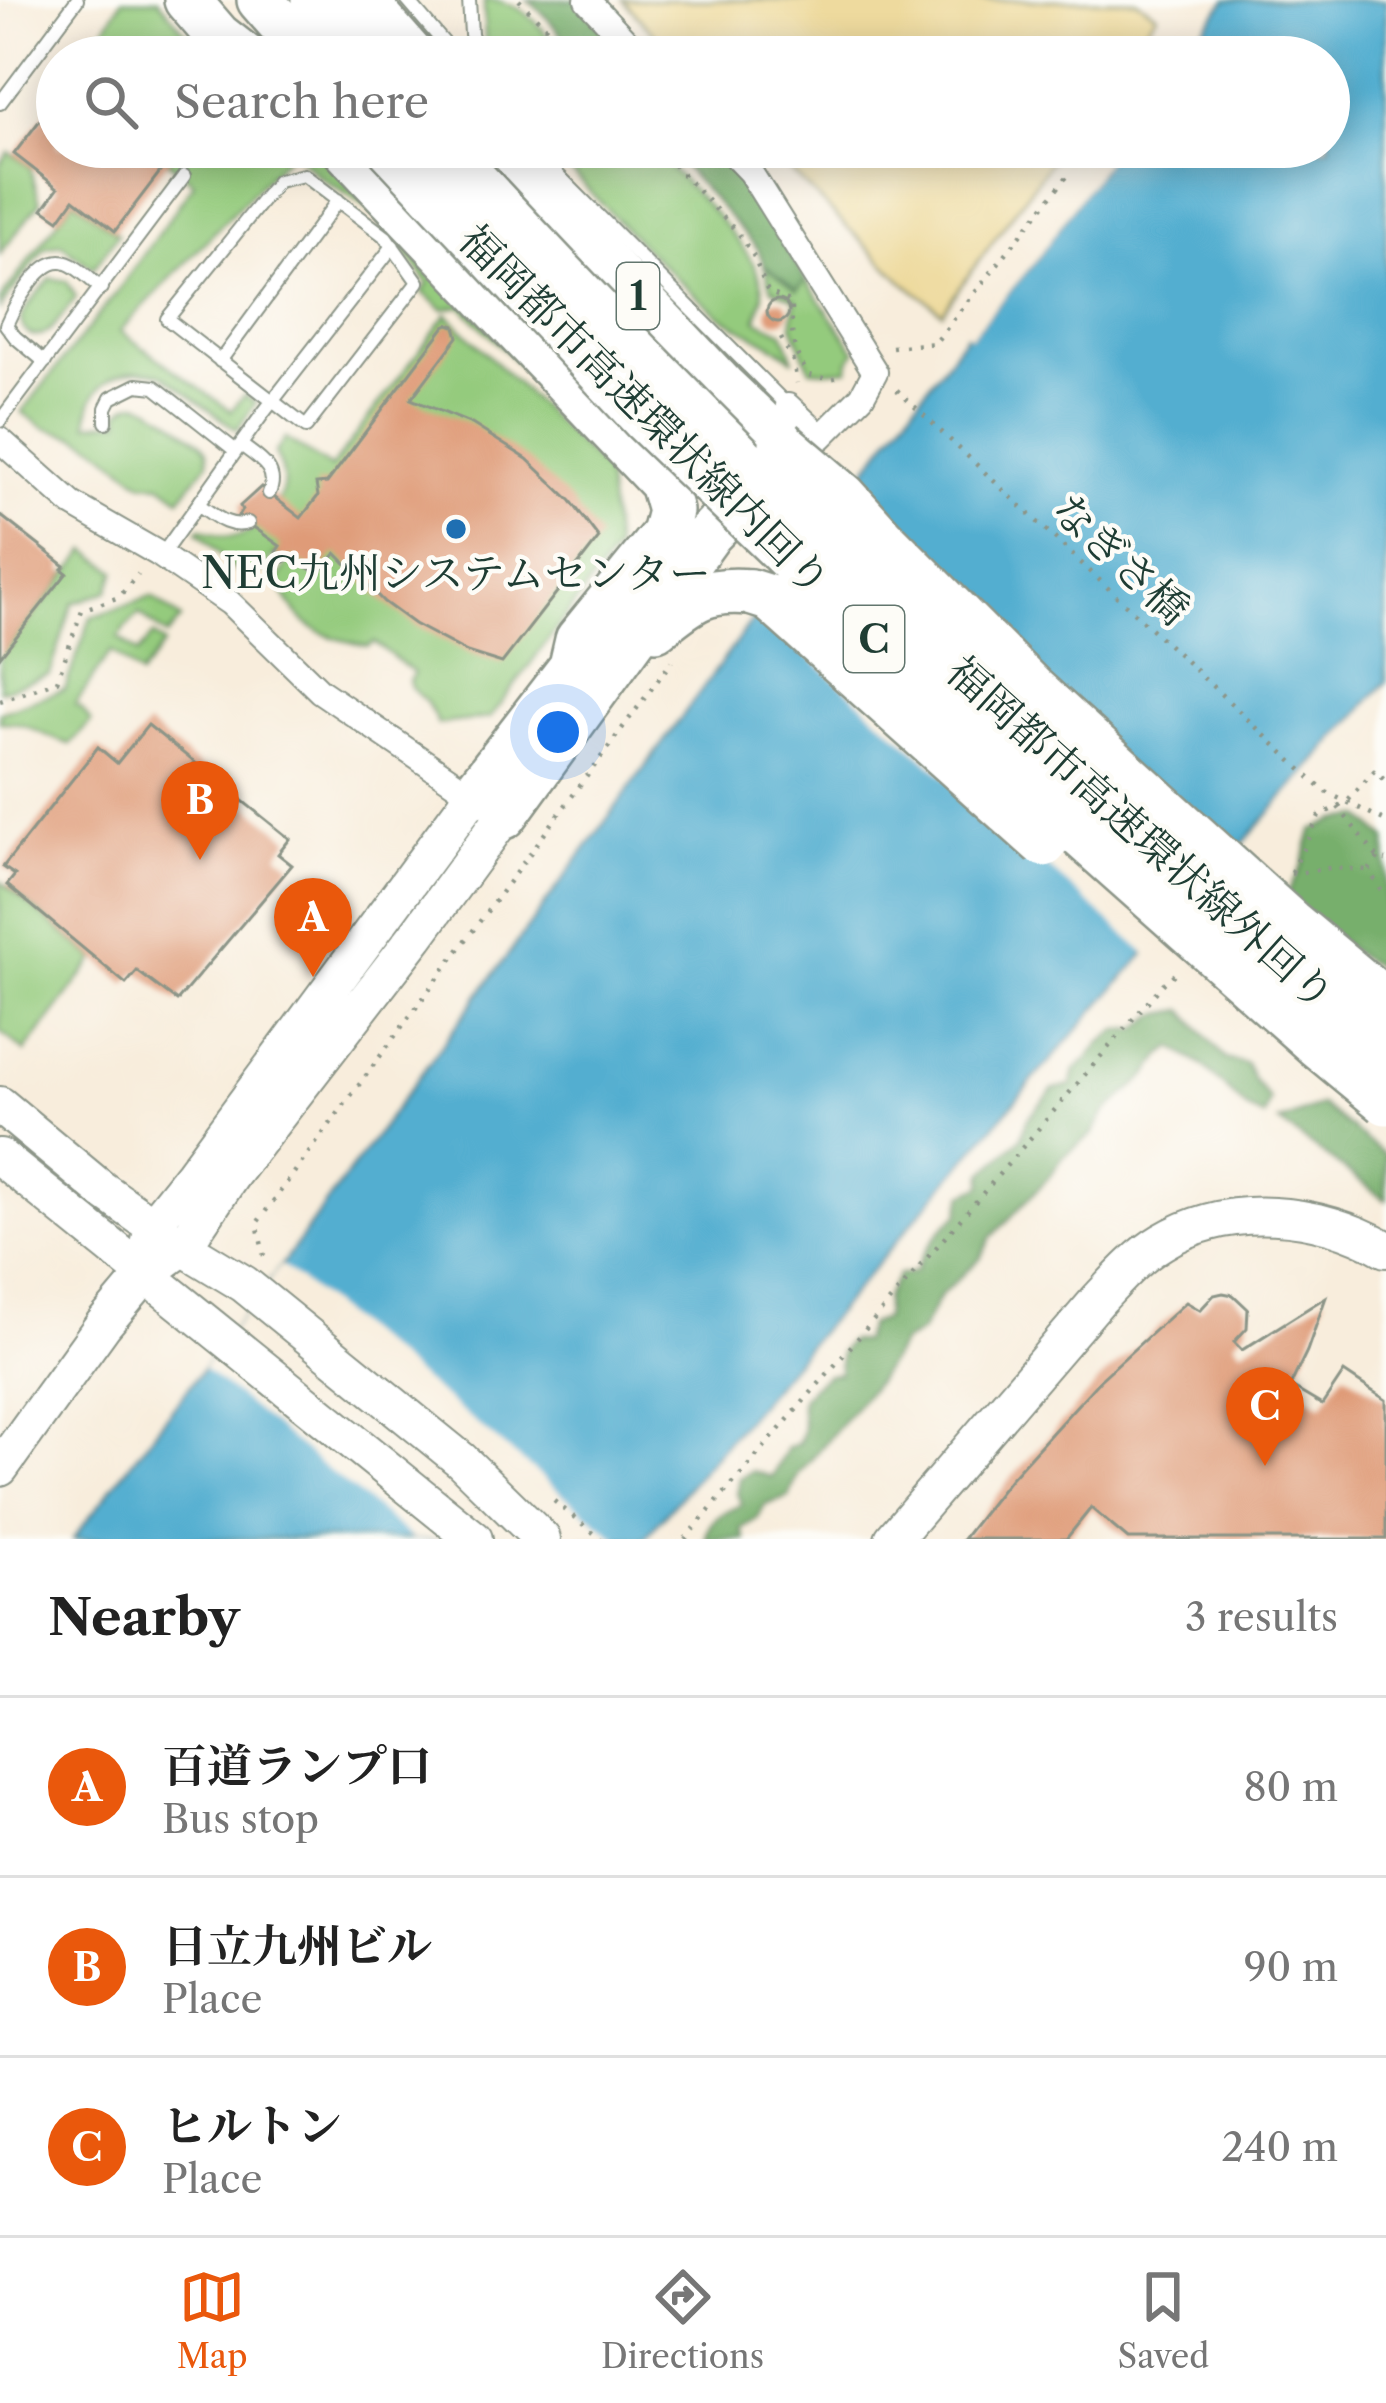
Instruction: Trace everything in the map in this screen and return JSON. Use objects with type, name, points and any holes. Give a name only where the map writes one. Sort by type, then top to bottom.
[{"type":"highway","points":[[187,0],[218,36]]},
{"type":"highway","points":[[210,0],[242,36]]},
{"type":"highway","points":[[260,0],[292,36]]},
{"type":"highway","points":[[314,0],[346,36]]},
{"type":"highway","points":[[363,0],[395,36]]},
{"type":"highway","points":[[363,168],[662,483],[670,511],[664,534],[578,640],[572,666]]},
{"type":"highway","name":"福岡都市高速環状線内回り","points":[[409,168],[645,420],[1033,793],[1386,1102]]},
{"type":"highway","name":"福岡都市高速環状線外回り","points":[[465,168],[673,389],[817,532],[1055,760],[1386,1052]]},
{"type":"highway","name":"1","points":[[517,168],[722,386],[785,424]]},
{"type":"highway","points":[[489,805],[572,666],[696,517],[785,424]]},
{"type":"highway","points":[[489,805],[634,637],[709,534],[777,463],[785,424]]},
{"type":"highway","points":[[785,424],[883,539],[1033,689],[1386,1002]]},
{"type":"highway","points":[[634,637],[652,631],[688,602],[722,590],[769,598],[1225,1004],[1386,1132]]},
{"type":"highway","points":[[1317,945],[1386,987]]},
{"type":"street","points":[[587,0],[621,36]]},
{"type":"street","points":[[746,168],[872,379],[821,437],[785,424]]},
{"type":"street","points":[[0,440],[72,504],[230,603],[320,691],[489,805]]},
{"type":"street","points":[[146,1274],[153,1224],[489,805]]},
{"type":"street","points":[[0,1468],[103,1325],[146,1274],[183,1247],[232,1174],[416,936],[489,805]]},
{"type":"street","points":[[0,1105],[101,1189],[183,1247],[255,1278],[461,1460],[542,1539]]},
{"type":"street","points":[[0,1157],[474,1539]]},
{"type":"street","points":[[893,1539],[1099,1299],[1133,1263],[1164,1240],[1240,1216],[1284,1216],[1324,1222],[1386,1249]]},
{"type":"lane","points":[[50,36],[77,0]]},
{"type":"lane","points":[[407,0],[438,36]]},
{"type":"lane","points":[[469,0],[472,36]]},
{"type":"lane","points":[[0,103],[36,55]]},
{"type":"lane","points":[[551,168],[785,424]]},
{"type":"lane","points":[[304,175],[338,200],[386,237],[418,282],[306,427],[167,319],[278,181],[304,175]]},
{"type":"lane","points":[[0,421],[184,176]]},
{"type":"lane","points":[[220,361],[338,200]]},
{"type":"lane","points":[[161,556],[393,246]]},
{"type":"lane","points":[[45,362],[6,325],[43,268],[57,261],[68,263],[101,288]]},
{"type":"lane","points":[[106,422],[111,398],[137,386],[155,387],[268,466],[273,476],[269,493]]},
{"type":"lane","points":[[199,505],[226,523],[248,523]]},
{"type":"path","points":[[520,0],[554,36]]},
{"type":"path","points":[[677,168],[739,234],[768,292],[792,302],[789,329],[797,358],[809,375],[829,379],[850,375],[872,379],[890,348],[934,343],[1070,174]]},
{"type":"path","points":[[781,338],[797,374]]},
{"type":"path","name":"なぎさ橋","points":[[872,379],[1324,791],[1386,821]]},
{"type":"path","points":[[0,701],[57,681],[82,610],[119,598],[138,574]]},
{"type":"path","points":[[255,1278],[256,1223],[679,651]]},
{"type":"path","points":[[1338,806],[1382,859],[1369,870],[1330,868],[1291,874],[1319,816],[1338,806],[1347,802],[1374,771],[1386,781]]},
{"type":"path","points":[[1369,870],[1382,892],[1386,891]]},
{"type":"path","points":[[685,1539],[1010,1159],[1182,968]]},
{"type":"green space","points":[[122,0],[158,0],[190,36],[100,36]]},
{"type":"green space","points":[[484,0],[521,10],[546,36],[485,36]]},
{"type":"green space","points":[[528,0],[577,0],[609,36],[561,36]]},
{"type":"green space","points":[[9,152],[30,167],[40,202],[0,254],[0,164]]},
{"type":"green space","points":[[175,168],[276,168],[120,331],[231,411],[244,395],[256,403],[237,430],[162,374],[134,371],[101,387],[89,409],[88,424],[121,421],[120,412],[126,407],[143,404],[203,445],[208,463],[180,498],[161,484],[143,483],[99,448],[44,428],[22,412],[117,292],[194,183]]},
{"type":"green space","points":[[310,168],[346,168],[597,444],[461,306],[443,309],[422,292],[428,283],[383,221]]},
{"type":"green space","points":[[568,168],[669,168],[749,258],[763,293],[757,320],[783,332],[794,360],[725,319],[629,232]]},
{"type":"green space","points":[[685,168],[735,168],[806,280],[797,290],[764,265],[758,249]]},
{"type":"green space","points":[[74,199],[118,234],[93,269],[61,244],[45,248],[0,308],[0,300]]},
{"type":"green space","points":[[764,265],[797,290],[806,280],[856,352],[848,369],[810,369],[792,325],[796,299],[772,289]]},
{"type":"green space","points":[[51,278],[67,281],[76,297],[51,329],[32,335],[24,329],[23,316]]},
{"type":"green space","points":[[447,314],[606,472],[615,550],[490,718],[438,724],[427,703],[411,688],[414,673],[374,642],[368,646],[336,638],[303,620],[278,581],[288,562],[276,553],[261,572],[244,575],[198,531],[238,536],[269,514],[282,492],[284,477],[275,453],[285,438],[331,468]]},
{"type":"green space","points":[[87,550],[116,571],[108,591],[73,603],[50,674],[0,691],[0,657]]},
{"type":"green space","points":[[152,597],[181,619],[167,636],[139,613],[118,637],[138,654],[153,635],[164,644],[140,676],[111,651],[75,705],[91,722],[70,744],[20,724],[0,722],[0,712],[65,689],[91,617]]},
{"type":"green space","points":[[1362,817],[1386,838],[1386,971],[1362,959],[1284,899],[1302,866],[1312,831],[1336,820]]},
{"type":"green space","points":[[0,881],[95,959],[25,1052],[0,1031]]},
{"type":"green space","points":[[1184,1010],[1225,1059],[1246,1064],[1270,1100],[1264,1117],[1246,1108],[1203,1066],[1173,1047],[1161,1056],[1150,1073],[1105,1113],[1092,1135],[1064,1156],[991,1238],[980,1258],[940,1296],[920,1333],[902,1343],[798,1475],[789,1497],[765,1505],[758,1518],[741,1529],[745,1539],[706,1539],[714,1520],[742,1504],[737,1494],[740,1478],[752,1471],[772,1477],[787,1448],[799,1443],[804,1396],[826,1375],[839,1373],[840,1352],[849,1341],[862,1341],[869,1324],[885,1319],[885,1298],[898,1275],[915,1272],[933,1240],[959,1214],[964,1194],[983,1185],[984,1173],[1021,1138],[1027,1119],[1054,1089],[1071,1086],[1075,1070],[1118,1030],[1138,1029],[1156,1015]]},
{"type":"green space","points":[[1321,1105],[1386,1156],[1386,1200],[1279,1122]]},
{"type":"sand","points":[[623,0],[1136,0],[1157,14],[1141,36],[656,36]]},
{"type":"sand","points":[[787,168],[1046,168],[942,312],[901,280]]},
{"type":"water","points":[[1226,0],[1386,0],[1386,682],[1034,1079],[644,1539],[73,1539],[269,1282],[835,507],[967,334],[971,336],[1034,263],[1101,168],[1350,168],[1350,36],[1199,36]]},
{"type":"pier","points":[[1094,168],[1101,168],[1034,263],[970,337],[963,330],[969,329],[1029,259]]},
{"type":"pier","points":[[783,578],[1168,937],[1150,957],[772,624],[755,618]]},
{"type":"pier","points":[[281,1265],[618,1539],[413,1539],[203,1368]]},
{"type":"building","points":[[36,125],[36,168],[163,168],[115,231],[74,199],[59,220],[43,209],[58,188],[14,154]]},
{"type":"building","points":[[778,300],[789,311],[778,322],[767,311]]},
{"type":"building","name":"NEC九州システムセンター","points":[[449,324],[455,326],[458,337],[411,399],[472,424],[527,459],[571,501],[599,538],[502,663],[467,652],[414,624],[384,602],[336,553],[318,575],[293,557],[285,562],[276,552],[280,546],[238,516],[240,506],[261,487],[301,518],[318,496],[316,484],[327,483]]},
{"type":"building","points":[[0,515],[65,566],[62,569],[67,573],[0,657]]},
{"type":"building","points":[[148,725],[290,839],[278,854],[292,865],[177,1001],[137,971],[126,984],[7,885],[15,875],[3,867],[98,747],[117,763]]},
{"type":"building","points":[[1214,1295],[1233,1295],[1248,1309],[1247,1328],[1234,1342],[1242,1350],[1326,1297],[1290,1386],[1322,1405],[1344,1372],[1386,1400],[1386,1539],[1128,1539],[1091,1508],[1066,1539],[963,1539],[1100,1380],[1186,1302],[1200,1310]]},
{"type":"place","name":"NEC九州システムセンター","points":[[456,529]]},
{"type":"place","name":"日立九州ビル","points":[[200,860]]},
{"type":"place","name":"百道ランプ口","points":[[313,977]]},
{"type":"place","name":"ヒルトン","points":[[1265,1466]]}]
